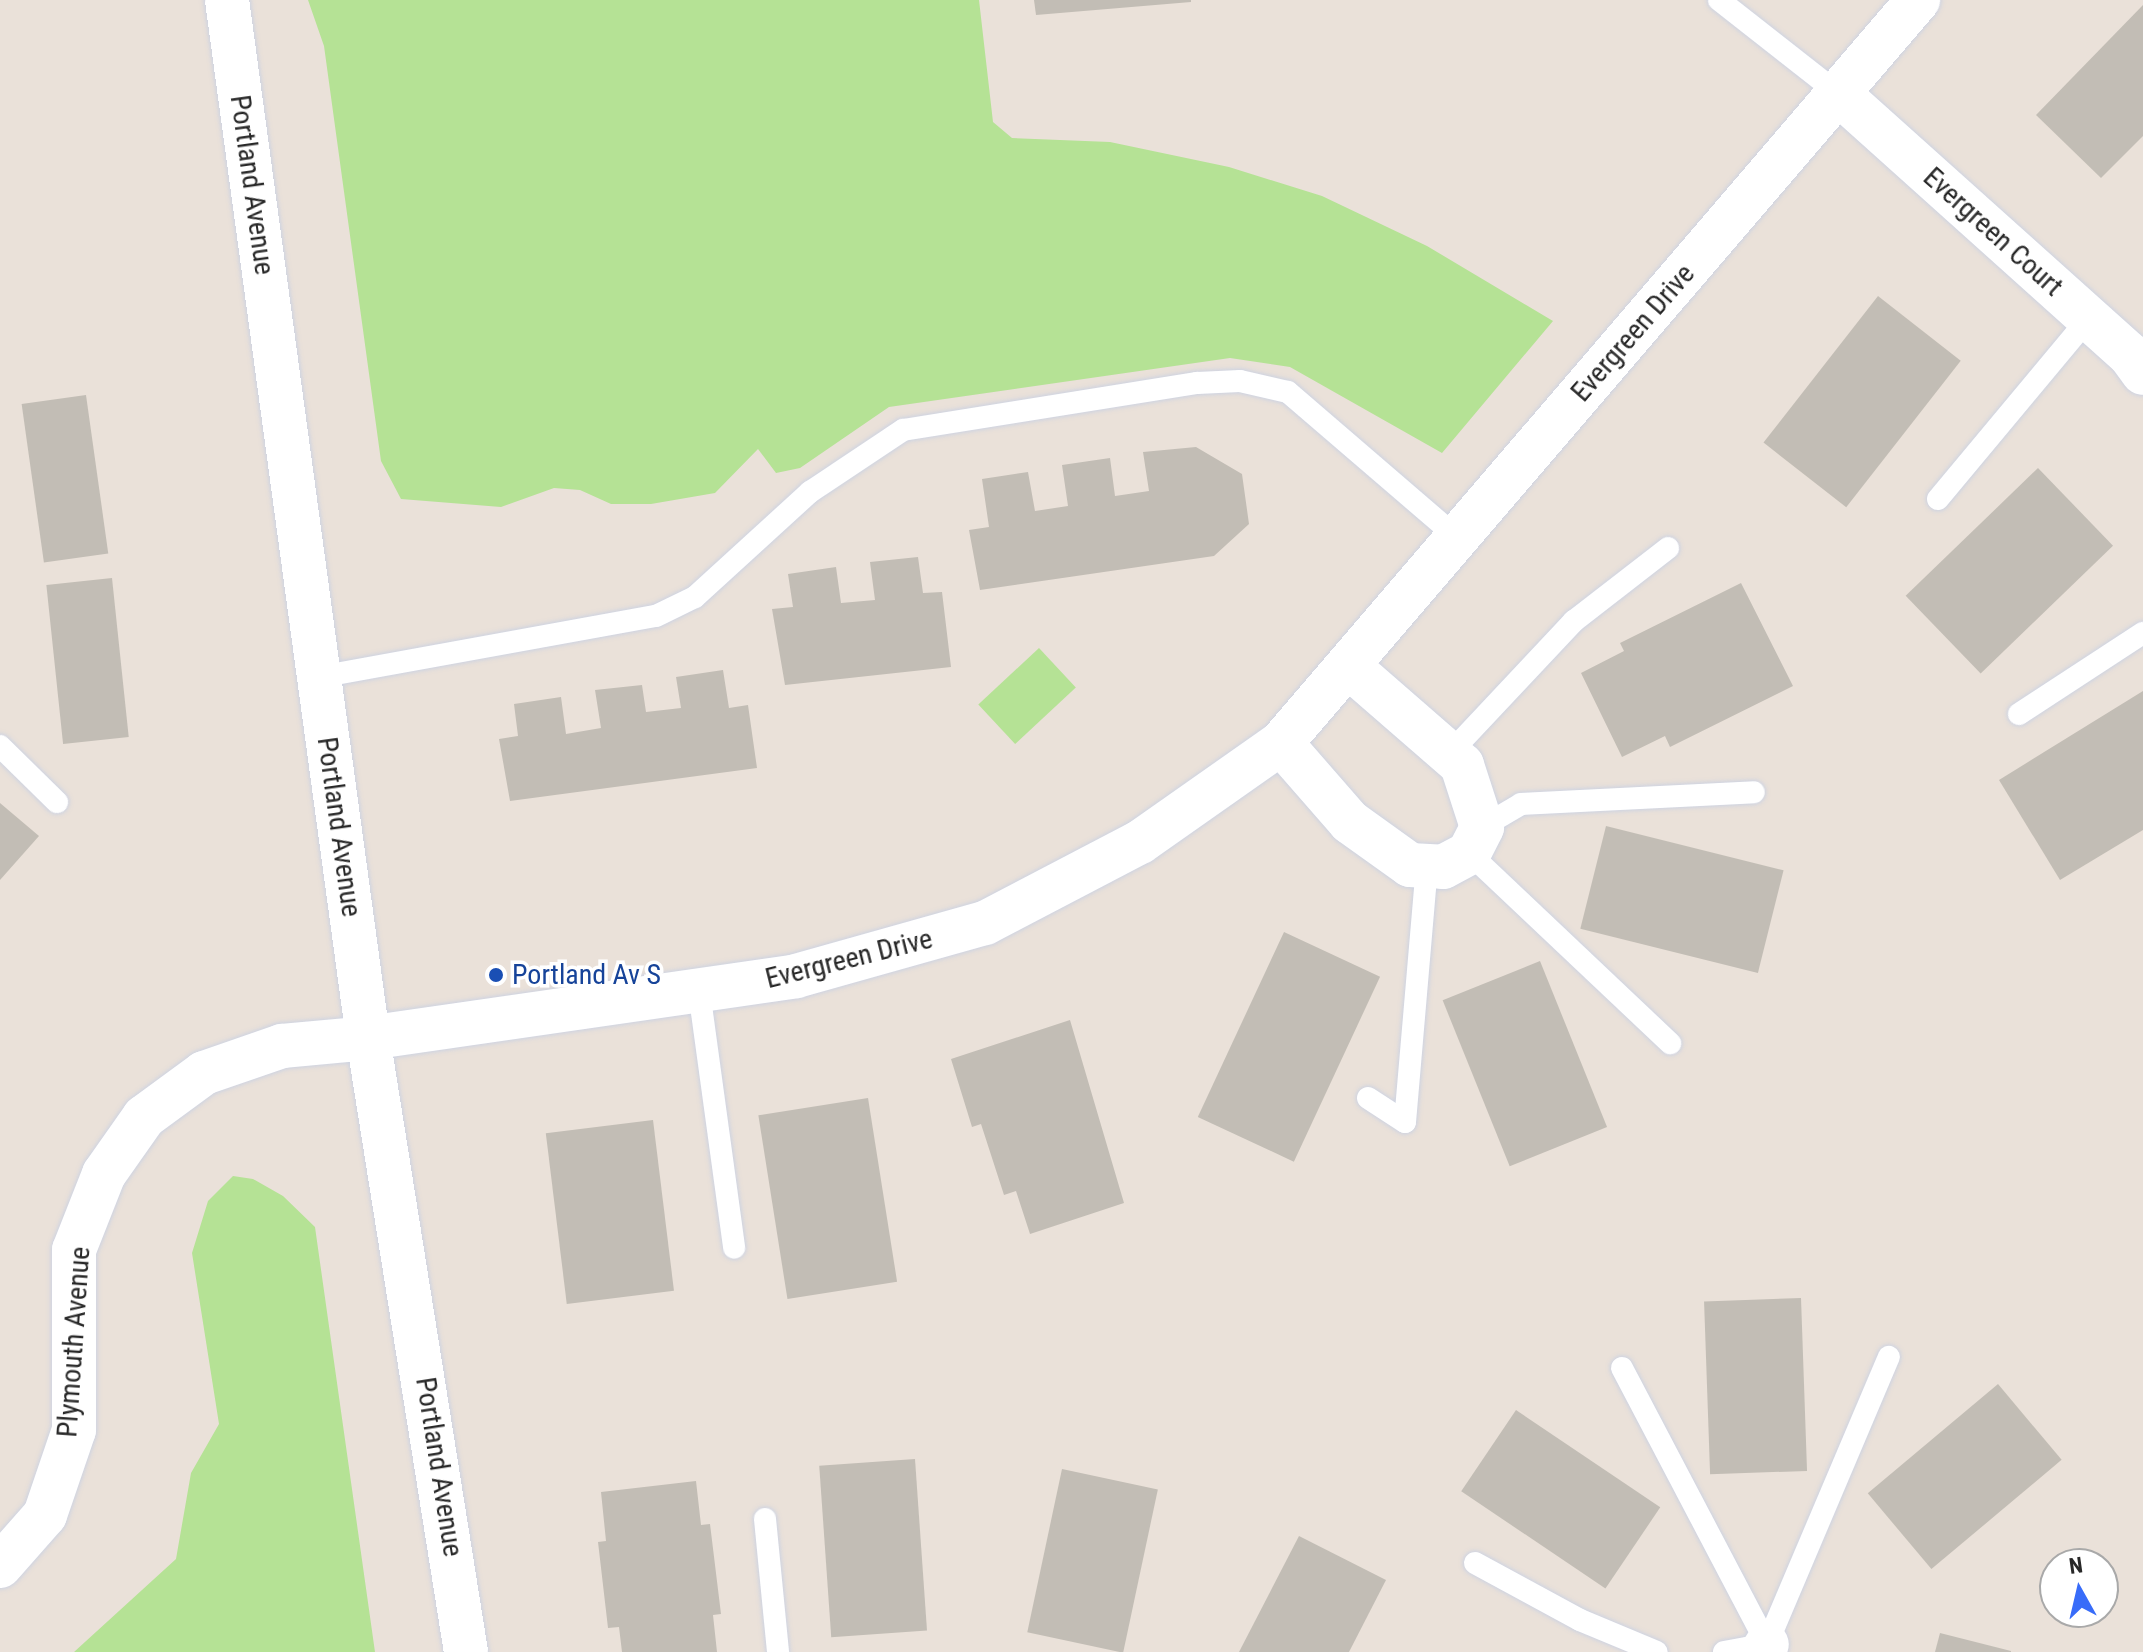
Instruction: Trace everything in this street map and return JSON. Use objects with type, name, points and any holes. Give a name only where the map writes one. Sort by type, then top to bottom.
[{"type":"street","name":"Portland Avenue","points":[[227,0],[368,1038],[466,1652]]},
{"type":"street","name":"Evergreen Drive","points":[[368,1038],[796,976],[985,923],[1140,842],[1281,743],[1918,0]]},
{"type":"street","name":"Evergreen Court","points":[[1839,94],[2089,318],[2143,373]]},
{"type":"street","points":[[1281,743],[1350,822],[1410,865],[1443,867],[1476,840],[1462,765],[1348,666]]},
{"type":"street","name":"Plymouth Avenue","points":[[0,1566],[45,1515],[74,1430],[74,1250],[104,1174],[144,1117],[204,1073],[282,1046],[368,1038]]},
{"type":"lane","points":[[1719,0],[1839,94]]},
{"type":"lane","points":[[1938,499],[2089,318]]},
{"type":"lane","points":[[319,677],[656,616],[695,597],[810,492],[903,430],[1197,383],[1240,381],[1288,392],[1458,538]]},
{"type":"lane","points":[[1449,754],[1574,621],[1668,548]]},
{"type":"lane","points":[[2019,714],[2143,633]]},
{"type":"lane","points":[[0,746],[57,802]]},
{"type":"lane","points":[[1670,1043],[1476,840],[1521,804],[1754,792]]},
{"type":"lane","points":[[1368,1098],[1405,1122],[1427,866]]},
{"type":"lane","points":[[699,991],[734,1248]]},
{"type":"lane","points":[[1764,1648],[1889,1357]]},
{"type":"lane","points":[[1622,1368],[1764,1648]]},
{"type":"lane","points":[[765,1519],[778,1652]]},
{"type":"lane","points":[[1475,1563],[1580,1620],[1657,1652]]},
{"type":"lane","points":[[1724,1652],[1764,1648]]},
{"type":"green space","points":[[308,0],[979,0],[993,122],[1012,138],[1110,142],[1229,167],[1322,196],[1427,246],[1553,321],[1442,453],[1290,367],[1230,358],[889,407],[800,468],[776,473],[758,449],[715,493],[651,504],[611,504],[580,490],[554,488],[501,507],[401,499],[381,461],[324,46]]},
{"type":"green space","points":[[1039,648],[1076,687],[1015,744],[978,705]]},
{"type":"green space","points":[[233,1176],[253,1179],[283,1196],[315,1227],[375,1652],[74,1652],[176,1559],[191,1473],[219,1424],[192,1253],[208,1201]]},
{"type":"building","points":[[1034,0],[1191,0],[1191,2],[1036,15]]},
{"type":"building","points":[[2143,5],[2143,136],[2101,178],[2036,115]]},
{"type":"building","points":[[1878,296],[1961,361],[1846,507],[1763,443]]},
{"type":"building","points":[[86,395],[108,553],[44,562],[22,404]]},
{"type":"building","points":[[1196,447],[1242,474],[1249,524],[1214,556],[980,590],[969,530],[989,527],[982,479],[1028,472],[1035,511],[1068,506],[1062,465],[1110,458],[1115,496],[1149,491],[1143,452]]},
{"type":"building","points":[[2038,468],[2113,546],[1981,674],[1906,596]]},
{"type":"building","points":[[918,557],[923,593],[942,592],[951,667],[785,685],[772,609],[793,607],[788,574],[836,567],[841,603],[875,600],[870,562]]},
{"type":"building","points":[[112,578],[129,737],[63,744],[46,585]]},
{"type":"building","points":[[1741,583],[1793,686],[1670,747],[1665,736],[1622,757],[1581,673],[1624,651],[1620,643]]},
{"type":"building","points":[[723,670],[729,708],[748,705],[757,768],[510,801],[499,739],[518,736],[514,704],[561,697],[566,734],[601,728],[595,690],[642,685],[646,712],[681,708],[676,677]]},
{"type":"building","points":[[2143,691],[2143,830],[2060,880],[1999,780]]},
{"type":"building","points":[[0,803],[39,836],[0,880]]},
{"type":"building","points":[[1606,826],[1784,870],[1758,973],[1580,929]]},
{"type":"building","points":[[1284,932],[1380,977],[1294,1162],[1198,1117]]},
{"type":"building","points":[[1540,961],[1607,1127],[1510,1166],[1443,1000]]},
{"type":"building","points":[[1070,1020],[1124,1203],[1030,1234],[1016,1191],[1004,1195],[981,1124],[972,1127],[951,1059]]},
{"type":"building","points":[[868,1098],[897,1282],[787,1299],[758,1115]]},
{"type":"building","points":[[653,1120],[674,1291],[567,1304],[546,1133]]},
{"type":"building","points":[[1801,1298],[1807,1471],[1710,1474],[1704,1301]]},
{"type":"building","points":[[1998,1384],[2062,1460],[1931,1569],[1868,1493]]},
{"type":"building","points":[[1516,1410],[1660,1507],[1605,1589],[1461,1491]]},
{"type":"building","points":[[915,1459],[927,1631],[831,1637],[819,1466]]},
{"type":"building","points":[[1062,1469],[1158,1489],[1123,1652],[1027,1632]]},
{"type":"building","points":[[696,1481],[701,1525],[710,1524],[721,1614],[713,1615],[717,1652],[622,1652],[619,1627],[608,1628],[598,1542],[606,1541],[601,1492]]},
{"type":"building","points":[[1299,1536],[1386,1580],[1349,1652],[1239,1652]]},
{"type":"building","points":[[1940,1633],[2011,1651],[2011,1652],[1935,1652]]},
{"type":"place","name":"Portland Av S","points":[[496,975]]}]
